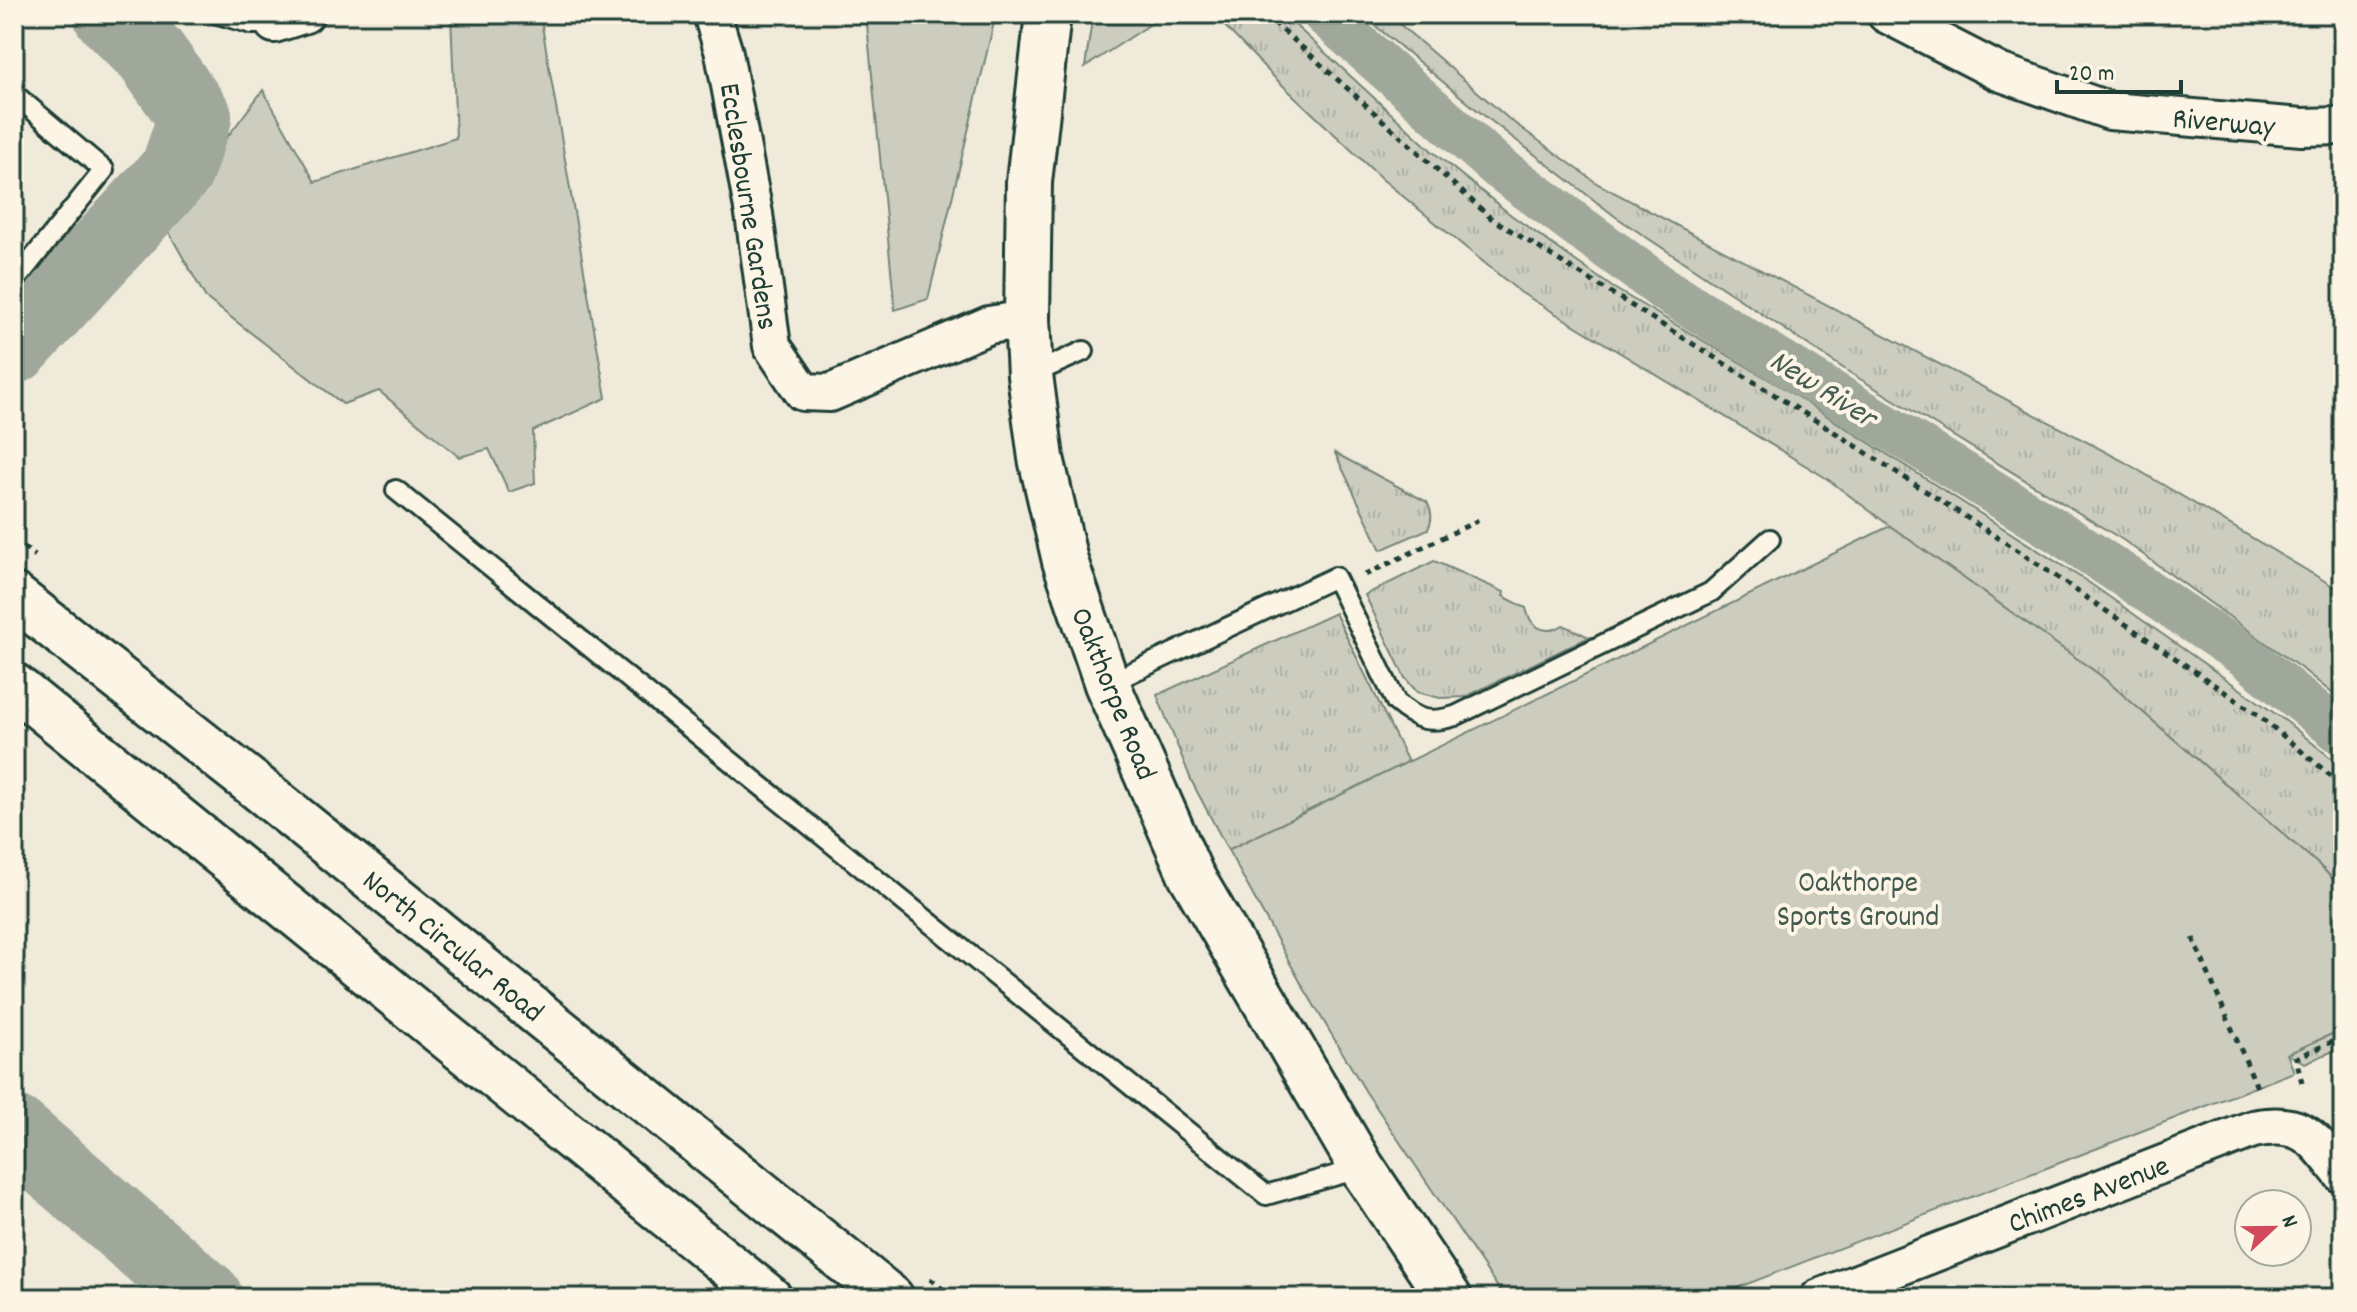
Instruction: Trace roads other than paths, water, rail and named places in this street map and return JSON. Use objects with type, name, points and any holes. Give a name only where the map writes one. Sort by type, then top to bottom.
[{"type":"main road","name":"Oakthorpe Road","points":[[1048,14],[1029,182],[1027,319],[1030,375],[1041,458],[1065,561],[1107,684],[1191,875],[1362,1168],[1449,1298]]},
{"type":"main road","name":"North Circular Road","points":[[14,596],[294,817],[891,1298]]},
{"type":"main road","points":[[14,686],[769,1298]]},
{"type":"street","name":"Ecclesbourne Gardens","points":[[712,14],[724,53],[754,214],[772,346],[803,392],[830,393],[989,325],[1027,319]]},
{"type":"street","name":"Riverway","points":[[1886,14],[1999,72],[2110,111],[2302,127],[2343,126]]},
{"type":"street","name":"Chimes Avenue","points":[[1819,1298],[2253,1129],[2274,1125],[2312,1136],[2343,1175]]},
{"type":"lane","points":[[218,14],[252,24],[290,19]]},
{"type":"lane","points":[[14,94],[104,170],[14,282]]},
{"type":"lane","points":[[1030,375],[1084,351]]},
{"type":"lane","points":[[396,490],[1266,1195],[1362,1168]]},
{"type":"lane","points":[[1107,684],[1335,577],[1396,702],[1411,715],[1439,721],[1711,592],[1770,539]]},
{"type":"waterway","points":[[14,347],[177,170],[195,117],[151,55],[110,14]]},
{"type":"waterway","name":"New River","points":[[1324,14],[1498,167],[1665,290],[2060,533],[2247,657],[2343,734]]},
{"type":"waterway","points":[[14,1132],[206,1298]]},
{"type":"park label","name":"Oakthorpe Sports Ground","points":[[1858,898]]}]
